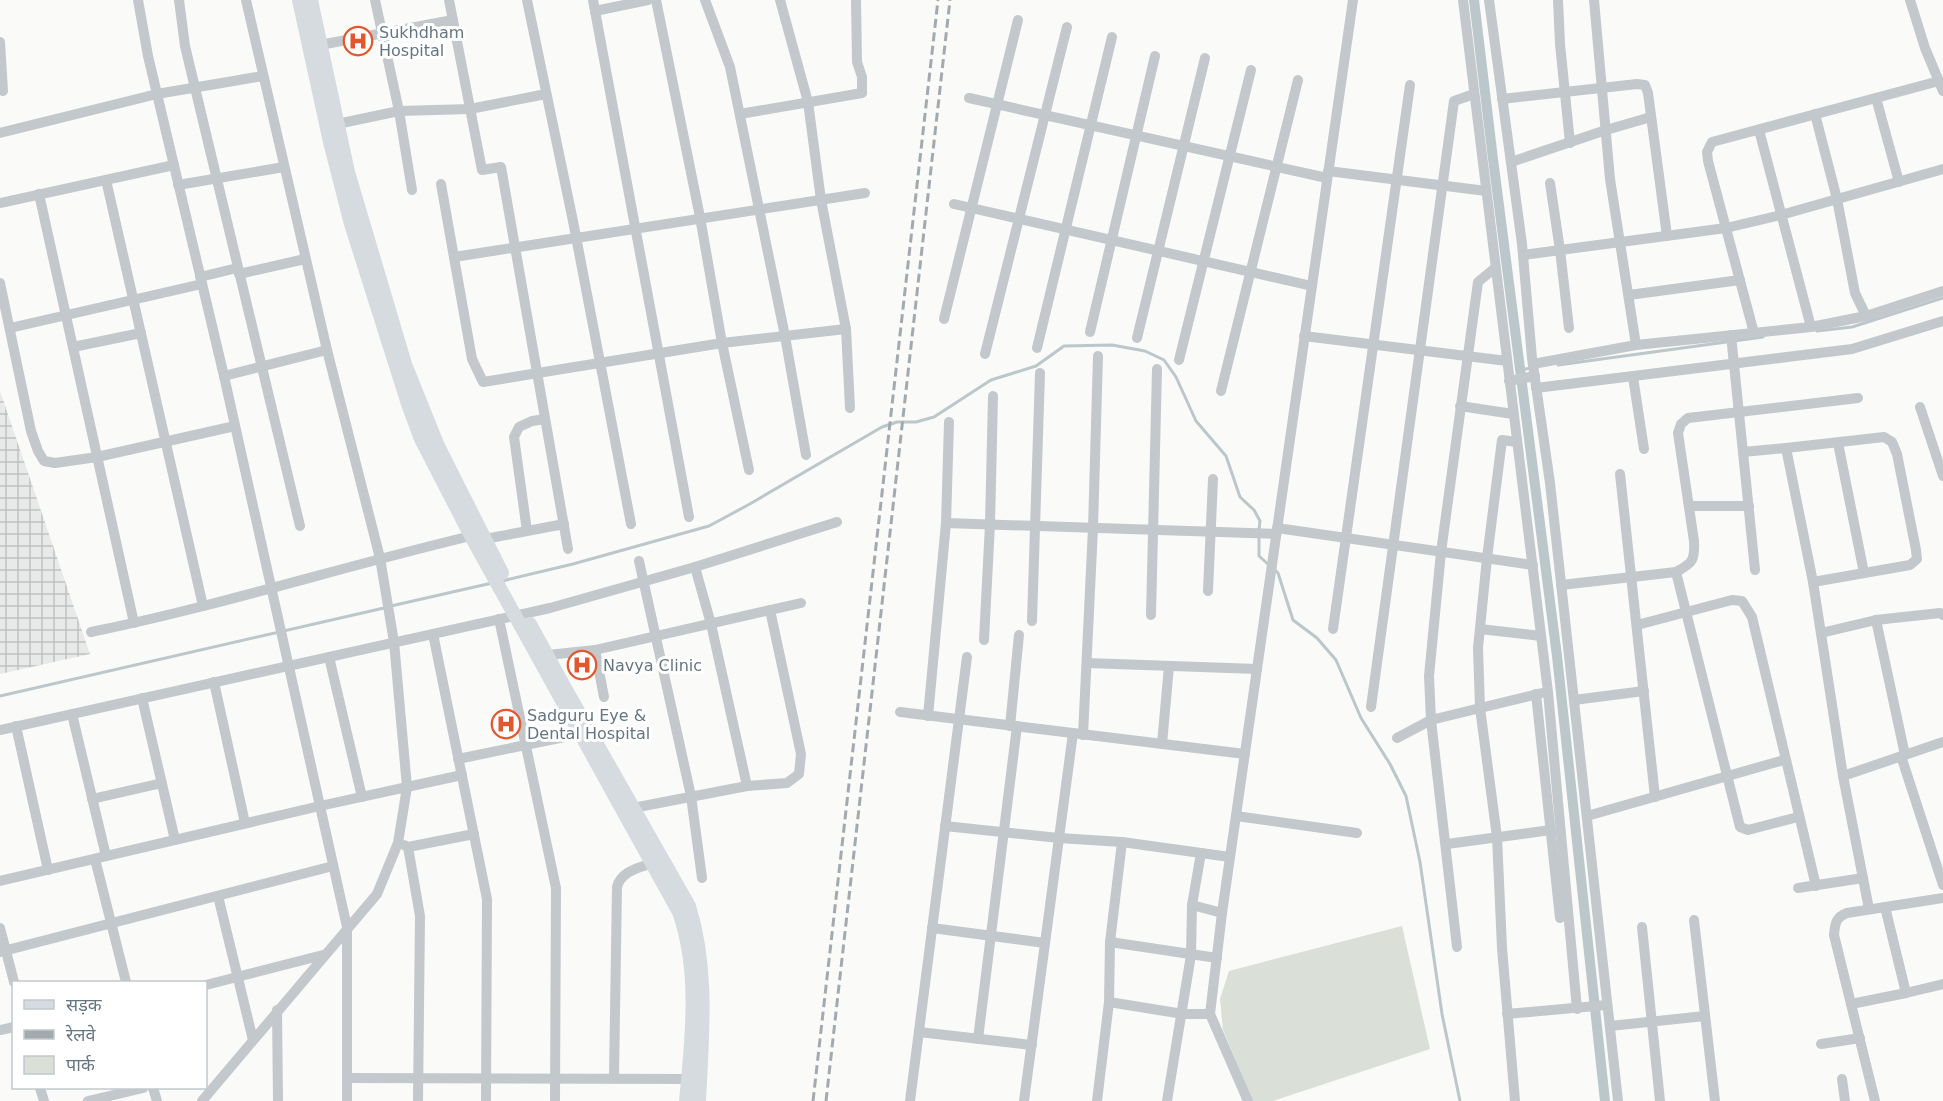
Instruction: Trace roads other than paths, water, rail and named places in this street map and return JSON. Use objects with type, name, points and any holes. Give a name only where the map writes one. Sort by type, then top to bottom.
[{"type":"street","points":[[138,0],[157,94],[224,376],[347,927],[347,1101]]},
{"type":"street","points":[[179,0],[185,46],[300,526]]},
{"type":"street","points":[[246,0],[305,259],[380,558],[394,642],[407,786],[403,845],[420,916],[418,1101]]},
{"type":"street","points":[[299,0],[330,142],[351,224],[421,438],[471,536],[494,567],[510,595],[579,734],[679,912],[689,952],[692,993],[687,1101]]},
{"type":"street","points":[[311,0],[337,124],[365,232],[405,364],[438,446],[485,539],[494,567]]},
{"type":"street","points":[[375,0],[399,111],[412,190]]},
{"type":"street","points":[[449,0],[482,170],[501,167],[568,549]]},
{"type":"street","points":[[527,0],[576,237],[598,362],[631,524]]},
{"type":"street","points":[[648,0],[594,6],[689,517]]},
{"type":"street","points":[[656,0],[700,218],[722,343],[749,470]]},
{"type":"street","points":[[705,0],[730,67],[785,336],[806,455]]},
{"type":"street","points":[[780,0],[808,102],[821,200],[846,329],[850,408]]},
{"type":"street","points":[[740,114],[862,93],[862,77],[857,62],[856,0]]},
{"type":"street","points":[[1248,1101],[1210,1014],[1222,913],[1272,561],[1273,532],[1312,286],[1353,0]]},
{"type":"street","points":[[1463,0],[1541,636],[1542,693],[1551,830],[1560,918]]},
{"type":"street","points":[[1489,0],[1550,483],[1587,816],[1603,1006],[1610,1026],[1618,1101]]},
{"type":"street","points":[[1558,0],[1570,143]]},
{"type":"street","points":[[1594,0],[1610,179],[1636,345]]},
{"type":"street","points":[[1754,333],[1707,152],[1712,142],[1876,98],[1941,86],[1925,48],[1910,0]]},
{"type":"street","points":[[320,45],[453,20]]},
{"type":"street","points":[[945,319],[1018,20]]},
{"type":"street","points":[[985,354],[1067,27]]},
{"type":"street","points":[[1037,348],[1112,38]]},
{"type":"street","points":[[0,42],[3,91]]},
{"type":"street","points":[[1090,332],[1155,56]]},
{"type":"street","points":[[1137,338],[1205,58]]},
{"type":"street","points":[[1932,65],[1943,61]]},
{"type":"street","points":[[1179,360],[1251,70]]},
{"type":"street","points":[[0,133],[157,94],[263,76]]},
{"type":"street","points":[[1221,391],[1299,80]]},
{"type":"street","points":[[1502,99],[1645,85],[1648,93],[1667,236]]},
{"type":"street","points":[[1333,629],[1410,86]]},
{"type":"street","points":[[337,124],[399,111],[470,109],[546,94]]},
{"type":"street","points":[[1371,707],[1454,101],[1474,94]]},
{"type":"street","points":[[969,98],[1277,167],[1328,175],[1396,180],[1486,192]]},
{"type":"street","points":[[1876,98],[1899,182]]},
{"type":"street","points":[[1815,114],[1837,199],[1855,293],[1866,316]]},
{"type":"street","points":[[1511,162],[1651,117]]},
{"type":"street","points":[[1759,130],[1810,327]]},
{"type":"street","points":[[0,202],[174,165]]},
{"type":"street","points":[[178,185],[284,167]]},
{"type":"street","points":[[1523,255],[1726,228],[1943,170]]},
{"type":"street","points":[[106,180],[202,606]]},
{"type":"street","points":[[1550,183],[1569,328]]},
{"type":"street","points":[[441,184],[472,359],[483,382],[660,352],[846,329]]},
{"type":"street","points":[[454,257],[865,193]]},
{"type":"street","points":[[39,194],[134,623]]},
{"type":"street","points":[[954,204],[1312,286]]},
{"type":"street","points":[[10,328],[133,300],[238,271],[305,259]]},
{"type":"street","points":[[1458,947],[1431,720],[1429,676],[1441,552],[1466,356],[1478,282],[1495,268]]},
{"type":"street","points":[[1629,295],[1740,280]]},
{"type":"street","points":[[0,283],[32,431],[38,451],[44,461],[55,463],[98,457],[235,426]]},
{"type":"street","points":[[1533,361],[1636,345],[1810,327],[1866,316],[1943,291]]},
{"type":"street","points":[[1509,381],[1536,382],[1633,376],[1852,349],[1943,321]]},
{"type":"street","points":[[73,347],[141,333]]},
{"type":"street","points":[[1731,335],[1755,570]]},
{"type":"street","points":[[1304,336],[1507,361]]},
{"type":"street","points":[[224,376],[327,350]]},
{"type":"street","points":[[1024,1101],[1059,838],[1078,734],[1087,663],[1098,356]]},
{"type":"street","points":[[1151,615],[1157,369]]},
{"type":"street","points":[[1032,621],[1040,373]]},
{"type":"street","points":[[1633,376],[1644,449]]},
{"type":"street","points":[[984,640],[993,396]]},
{"type":"street","points":[[1561,585],[1676,572],[1689,566],[1695,556],[1690,506],[1678,433],[1681,424],[1688,418],[1858,398]]},
{"type":"street","points":[[1460,406],[1514,414]]},
{"type":"street","points":[[1920,407],[1943,476]]},
{"type":"street","points":[[527,531],[514,437],[519,427],[532,421],[545,419]]},
{"type":"street","points":[[928,716],[946,523],[949,422]]},
{"type":"street","points":[[1743,452],[1884,437],[1892,442],[1897,454],[1917,560],[1910,565],[1813,582]]},
{"type":"street","points":[[1515,1101],[1507,1014],[1497,837],[1480,708],[1478,648],[1502,440],[1517,442]]},
{"type":"street","points":[[1838,443],[1864,573]]},
{"type":"street","points":[[1786,448],[1813,582],[1843,776],[1869,909]]},
{"type":"street","points":[[1620,474],[1655,797]]},
{"type":"street","points":[[1208,591],[1213,479]]},
{"type":"street","points":[[1690,506],[1749,506]]},
{"type":"street","points":[[0,730],[520,615],[695,567],[837,522]]},
{"type":"street","points":[[946,523],[1273,532],[1347,538],[1533,565]]},
{"type":"street","points":[[485,539],[564,524]]},
{"type":"street","points":[[91,632],[271,590],[380,558],[471,536]]},
{"type":"street","points":[[639,561],[691,796],[702,878]]},
{"type":"street","points":[[695,567],[711,624],[747,786]]},
{"type":"street","points":[[1676,572],[1740,827],[1748,830],[1798,817]]},
{"type":"street","points":[[1637,625],[1732,600],[1742,601],[1747,607],[1752,617],[1784,760],[1816,886]]},
{"type":"street","points":[[548,655],[595,650],[801,603]]},
{"type":"street","points":[[633,808],[747,786],[788,783],[799,774],[801,754],[770,610]]},
{"type":"street","points":[[1821,633],[1876,620],[1940,613],[1943,615]]},
{"type":"street","points":[[520,615],[548,655],[689,906],[696,928],[702,982],[703,1023],[699,1101]]},
{"type":"street","points":[[499,619],[556,888],[555,1101]]},
{"type":"street","points":[[1876,620],[1903,756],[1943,885]]},
{"type":"street","points":[[1480,629],[1541,636]]},
{"type":"street","points":[[433,634],[487,899],[486,1101]]},
{"type":"street","points":[[978,1039],[1004,832],[1018,635]]},
{"type":"street","points":[[595,650],[604,697]]},
{"type":"street","points":[[329,657],[362,797]]},
{"type":"street","points":[[910,1101],[967,657]]},
{"type":"street","points":[[1087,663],[1257,669]]},
{"type":"street","points":[[1162,744],[1169,666]]},
{"type":"street","points":[[214,682],[245,823]]},
{"type":"street","points":[[1574,700],[1644,691]]},
{"type":"street","points":[[1397,738],[1431,720],[1542,693]]},
{"type":"street","points":[[1542,693],[1581,1008]]},
{"type":"street","points":[[142,698],[175,840]]},
{"type":"street","points":[[900,712],[1245,754]]},
{"type":"street","points":[[72,714],[92,799],[111,924],[126,981]]},
{"type":"street","points":[[16,726],[48,870]]},
{"type":"street","points":[[458,759],[579,734]]},
{"type":"street","points":[[1843,776],[1943,742]]},
{"type":"street","points":[[1587,816],[1784,760]]},
{"type":"street","points":[[0,881],[462,775]]},
{"type":"street","points":[[92,799],[162,783]]},
{"type":"street","points":[[1236,816],[1357,833]]},
{"type":"street","points":[[945,825],[1059,838],[1122,842],[1230,857]]},
{"type":"street","points":[[1447,844],[1551,830]]},
{"type":"street","points":[[403,845],[474,834]]},
{"type":"street","points":[[1096,1101],[1109,1002],[1110,942],[1122,842]]},
{"type":"street","points":[[202,1101],[377,894],[403,845]]},
{"type":"street","points":[[1167,1101],[1183,1014],[1191,955],[1192,905],[1201,853]]},
{"type":"street","points":[[614,1077],[618,880],[623,875],[652,863]]},
{"type":"street","points":[[3,951],[333,866]]},
{"type":"street","points":[[1798,888],[1863,878]]},
{"type":"street","points":[[218,896],[253,1040]]},
{"type":"street","points":[[1875,1101],[1834,935],[1835,923],[1839,915],[1943,898]]},
{"type":"street","points":[[1192,905],[1222,913]]},
{"type":"street","points":[[1885,908],[1906,993]]},
{"type":"street","points":[[1694,920],[1715,1101]]},
{"type":"street","points":[[1642,927],[1660,1101]]},
{"type":"street","points":[[0,928],[3,951],[15,981]]},
{"type":"street","points":[[932,928],[1045,943]]},
{"type":"street","points":[[1110,942],[1217,958]]},
{"type":"street","points":[[207,985],[324,955]]},
{"type":"street","points":[[1851,1004],[1943,984]]},
{"type":"street","points":[[1109,1002],[1183,1014],[1210,1014]]},
{"type":"street","points":[[1507,1014],[1603,1006]]},
{"type":"street","points":[[277,1010],[278,1101]]},
{"type":"street","points":[[1610,1026],[1705,1016]]},
{"type":"street","points":[[919,1032],[1032,1045]]},
{"type":"street","points":[[1821,1044],[1860,1038]]},
{"type":"street","points":[[347,1078],[688,1079]]},
{"type":"street","points":[[1842,1078],[1845,1101]]},
{"type":"street","points":[[88,1101],[139,1089]]},
{"type":"street","points":[[212,1089],[212,1101]]},
{"type":"waterway","points":[[1474,0],[1557,656],[1605,1101]]},
{"type":"waterway","points":[[1817,331],[1852,327],[1943,298]]},
{"type":"waterway","points":[[1558,365],[1763,337]]},
{"type":"waterway","points":[[502,581],[573,564],[709,526],[882,427],[897,422],[916,422],[934,417],[991,380],[1036,366],[1064,346],[1112,345],[1145,351],[1164,360],[1176,377],[1196,421],[1226,456],[1240,497],[1254,510],[1260,521],[1259,530]]},
{"type":"waterway","points":[[1520,370],[1531,368]]},
{"type":"waterway","points":[[1259,537],[1259,556],[1269,565]]},
{"type":"waterway","points":[[1274,569],[1278,573],[1293,620],[1317,638],[1336,660],[1361,718],[1390,764],[1406,796],[1420,862],[1442,1014],[1460,1101]]},
{"type":"waterway","points":[[391,606],[492,583]]},
{"type":"waterway","points":[[0,696],[384,608]]},
{"type":"railway","points":[[813,1101],[938,0]]},
{"type":"railway","points":[[826,1101],[950,0]]},
{"type":"place","name":"Sukhdham Hospital","points":[[358,41]]},
{"type":"place","name":"Navya Clinic","points":[[582,665]]},
{"type":"place","name":"Sadguru Eye & Dental Hospital","points":[[506,724]]}]
